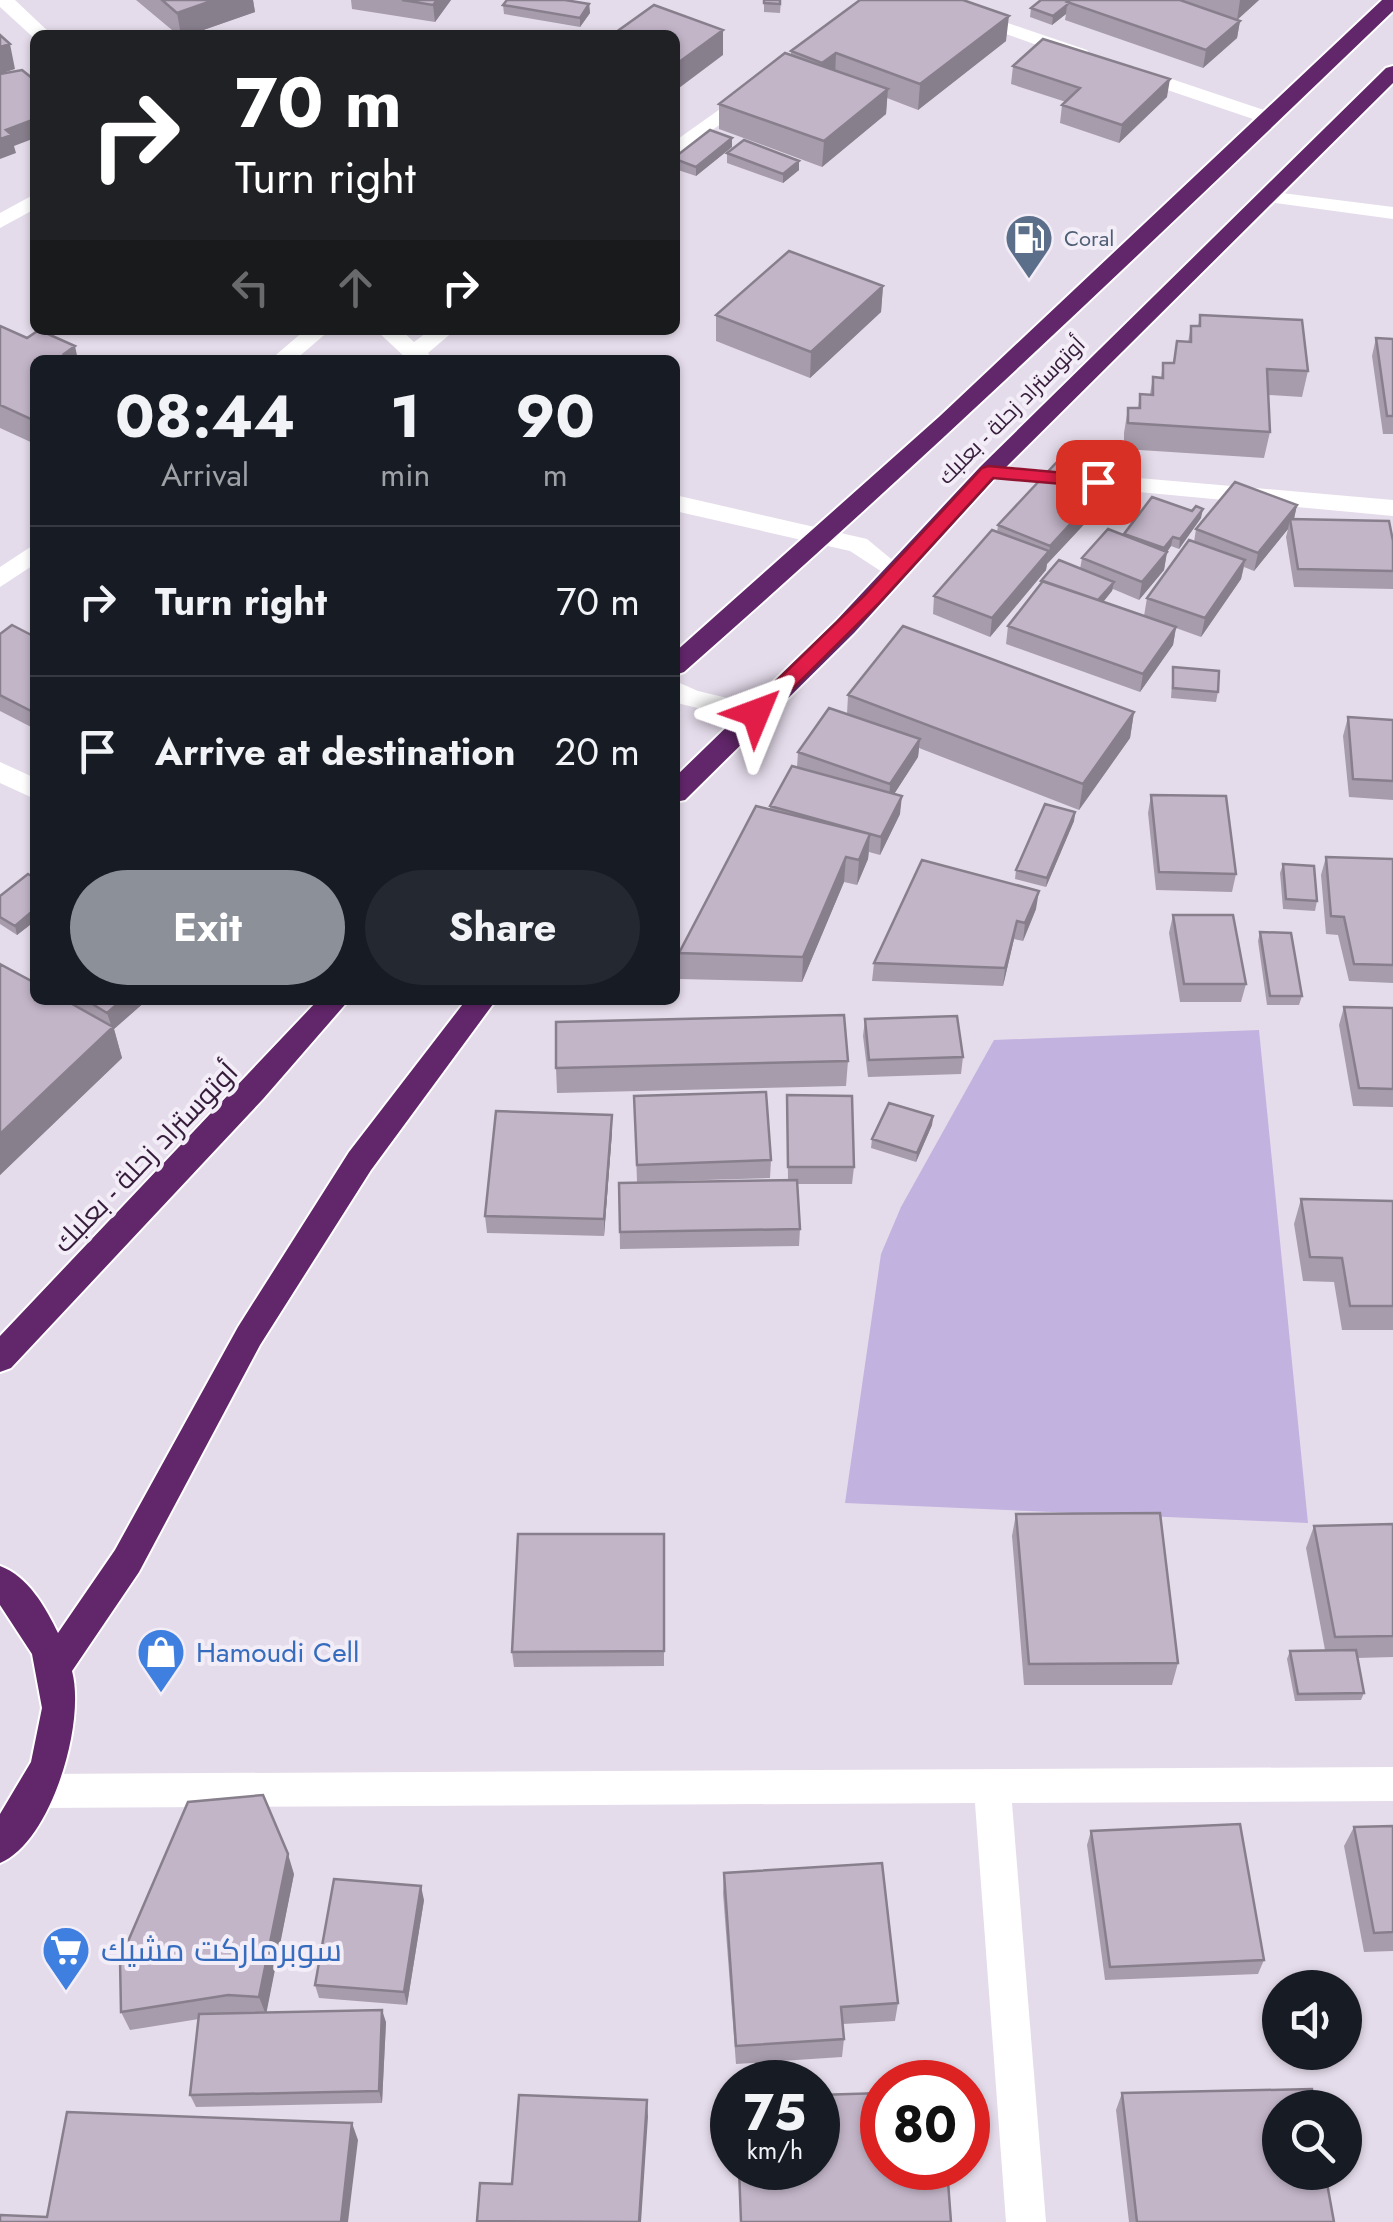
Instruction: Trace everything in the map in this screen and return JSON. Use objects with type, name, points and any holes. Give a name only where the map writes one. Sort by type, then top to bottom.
[{"type":"highway","name":"أوتوستراد زحلة - بعلبك","points":[[680,662],[822,537],[1392,0]]},
{"type":"highway","name":"أوتوستراد زحلة - بعلبك","points":[[680,789],[896,573],[988,472],[1393,72]]},
{"type":"highway","name":"أوتوستراد زحلة - بعلبك","points":[[0,1358],[125,1222],[247,1099],[331,1005]]},
{"type":"highway","points":[[56,1665],[127,1561],[249,1336],[360,1161],[478,1005]]},
{"type":"highway","points":[[0,1580],[33,1617],[56,1665],[59,1706],[53,1748],[37,1791],[0,1845]]},
{"type":"street","points":[[4,0],[37,30]]},
{"type":"street","points":[[922,0],[1269,118]]},
{"type":"street","points":[[680,148],[764,82]]},
{"type":"street","points":[[0,222],[30,203]]},
{"type":"street","points":[[287,355],[313,335]]},
{"type":"street","points":[[392,335],[417,355]]},
{"type":"street","points":[[419,355],[439,335]]},
{"type":"street","points":[[988,472],[1393,508]]},
{"type":"street","points":[[680,503],[870,551],[896,573]]},
{"type":"street","points":[[0,580],[30,556]]},
{"type":"street","points":[[680,693],[756,713]]},
{"type":"street","points":[[0,771],[30,787]]},
{"type":"street","points":[[37,1791],[1393,1784]]},
{"type":"street","points":[[992,1785],[1026,2222]]},
{"type":"lane","points":[[1266,196],[1393,213]]},
{"type":"shaded area","points":[[1259,1030],[1308,1523],[845,1503],[881,1254],[901,1207],[994,1040]]},
{"type":"building","points":[[162,0],[214,0],[177,13]]},
{"type":"building","points":[[402,0],[437,0],[433,5]]},
{"type":"building","points":[[507,0],[589,4],[580,18],[503,5]]},
{"type":"building","points":[[860,0],[963,0],[1009,16],[920,84],[836,53],[822,63],[791,51]]},
{"type":"building","points":[[1041,0],[1070,0],[1053,16],[1031,8]]},
{"type":"building","points":[[1180,0],[1240,21],[1206,50],[1067,2]]},
{"type":"building","points":[[654,5],[723,30],[680,61],[680,30],[619,30]]},
{"type":"building","points":[[1043,39],[1170,79],[1122,125],[1062,105],[1080,88],[1013,66]]},
{"type":"building","points":[[785,53],[888,89],[824,141],[719,104]]},
{"type":"building","points":[[22,70],[30,76],[30,121],[6,130],[12,135],[0,139],[0,74]]},
{"type":"building","points":[[710,130],[732,138],[696,167],[680,161],[680,153]]},
{"type":"building","points":[[744,140],[799,161],[783,174],[727,153]]},
{"type":"building","points":[[789,251],[883,286],[811,352],[716,315]]},
{"type":"building","points":[[1200,315],[1302,320],[1308,371],[1267,369],[1270,432],[1128,423],[1128,408],[1140,408],[1140,394],[1153,395],[1153,377],[1163,378],[1163,363],[1174,363],[1177,341],[1191,342],[1191,326],[1200,326]]},
{"type":"building","points":[[0,326],[27,338],[50,335],[75,346],[66,355],[30,355],[30,419],[0,405]]},
{"type":"building","points":[[1376,338],[1393,339],[1393,416],[1387,416]]},
{"type":"building","points":[[1056,463],[1108,483],[1050,546],[998,525]]},
{"type":"building","points":[[1235,482],[1297,505],[1258,553],[1196,529]]},
{"type":"building","points":[[1152,497],[1192,511],[1196,506],[1203,509],[1180,539],[1173,537],[1164,548],[1124,534]]},
{"type":"building","points":[[1290,519],[1389,521],[1393,571],[1298,569]]},
{"type":"building","points":[[1108,529],[1167,552],[1142,582],[1082,558]]},
{"type":"building","points":[[992,530],[1049,551],[992,618],[934,596]]},
{"type":"building","points":[[1189,540],[1245,560],[1205,618],[1147,598]]},
{"type":"building","points":[[1059,560],[1114,582],[1098,600],[1041,581]]},
{"type":"building","points":[[1043,581],[1176,627],[1143,674],[1008,626]]},
{"type":"building","points":[[12,625],[30,634],[30,710],[0,695],[0,634]]},
{"type":"building","points":[[903,626],[1134,712],[1083,784],[848,695]]},
{"type":"building","points":[[1173,667],[1219,671],[1218,692],[1173,688]]},
{"type":"building","points":[[829,708],[920,739],[890,784],[798,752]]},
{"type":"building","points":[[1348,717],[1393,720],[1393,781],[1353,779]]},
{"type":"building","points":[[792,766],[902,796],[881,837],[770,806]]},
{"type":"building","points":[[1151,795],[1226,796],[1236,874],[1159,872]]},
{"type":"building","points":[[1045,804],[1075,812],[1047,878],[1016,870]]},
{"type":"building","points":[[756,806],[870,834],[859,860],[846,857],[803,957],[680,951]]},
{"type":"building","points":[[1326,857],[1393,859],[1393,965],[1354,964],[1344,917],[1331,916]]},
{"type":"building","points":[[922,860],[1039,891],[1025,923],[1017,921],[1005,968],[874,963]]},
{"type":"building","points":[[1283,864],[1314,866],[1317,901],[1286,899]]},
{"type":"building","points":[[30,875],[30,913],[15,926],[0,917],[0,896]]},
{"type":"building","points":[[1173,915],[1233,915],[1246,984],[1184,984]]},
{"type":"building","points":[[1260,932],[1291,933],[1302,996],[1270,996]]},
{"type":"building","points":[[0,964],[30,980],[30,1005],[74,1005],[113,1027],[0,1134]]},
{"type":"building","points":[[94,1005],[116,1005],[107,1013]]},
{"type":"building","points":[[1344,1007],[1393,1008],[1393,1089],[1359,1088]]},
{"type":"building","points":[[844,1015],[848,1061],[556,1068],[556,1022]]},
{"type":"building","points":[[957,1016],[963,1057],[869,1060],[865,1019]]},
{"type":"building","points":[[766,1092],[771,1160],[637,1165],[634,1096]]},
{"type":"building","points":[[787,1095],[852,1096],[854,1167],[788,1167]]},
{"type":"building","points":[[889,1103],[933,1116],[917,1153],[872,1139]]},
{"type":"building","points":[[496,1111],[612,1115],[604,1219],[485,1216]]},
{"type":"building","points":[[797,1180],[800,1229],[620,1232],[619,1183]]},
{"type":"building","points":[[1301,1199],[1393,1201],[1393,1306],[1350,1306],[1342,1258],[1310,1257]]},
{"type":"building","points":[[1160,1513],[1178,1663],[1029,1664],[1016,1514]]},
{"type":"building","points":[[1393,1524],[1393,1636],[1335,1637],[1314,1526]]},
{"type":"building","points":[[518,1534],[664,1534],[664,1651],[512,1652]]},
{"type":"building","points":[[1356,1650],[1364,1693],[1298,1694],[1290,1651]]},
{"type":"building","points":[[263,1795],[288,1854],[259,1997],[228,1995],[121,2012],[120,1960],[188,1802]]},
{"type":"building","points":[[1240,1824],[1264,1960],[1110,1967],[1091,1831]]},
{"type":"building","points":[[1393,1826],[1393,1932],[1374,1933],[1354,1827]]},
{"type":"building","points":[[882,1863],[898,2003],[841,2007],[844,2039],[736,2046],[724,1873]]},
{"type":"building","points":[[334,1879],[421,1886],[404,1992],[315,1985]]},
{"type":"building","points":[[382,2010],[379,2091],[190,2095],[199,2014]]},
{"type":"building","points":[[1262,2090],[1262,2190],[1328,2190],[1334,2222],[1137,2222],[1122,2093]]},
{"type":"building","points":[[840,2094],[860,2094],[860,2190],[949,2190],[951,2222],[741,2222],[740,2190],[840,2190]]},
{"type":"building","points":[[519,2095],[647,2100],[639,2222],[477,2221],[480,2183],[512,2184]]},
{"type":"building","points":[[67,2112],[352,2123],[341,2222],[0,2222],[0,2215],[47,2217]]},
{"type":"place","name":"Coral","points":[[1029,280]]},
{"type":"place","name":"Hamoudi Cell","points":[[161,1694]]},
{"type":"place","name":"سوبرماركت مشيك","points":[[66,1992]]},
{"type":"route","points":[[756,713],[846,626],[988,472],[1098,482]]}]
